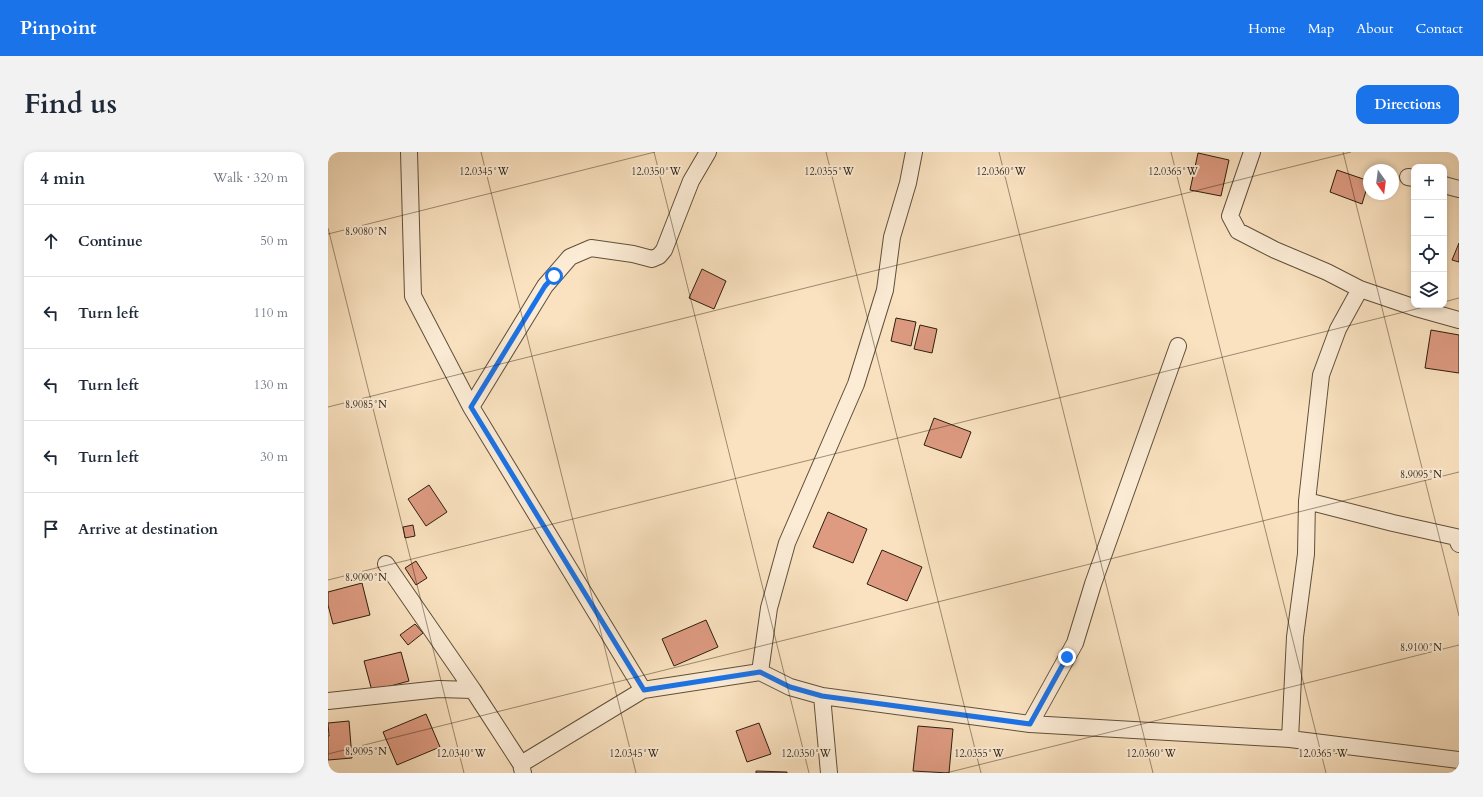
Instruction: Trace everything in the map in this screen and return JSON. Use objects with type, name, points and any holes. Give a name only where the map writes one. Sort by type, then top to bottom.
[{"type":"street","points":[[409,152],[413,296],[471,407],[644,690]]},
{"type":"street","points":[[471,407],[545,286],[570,257],[591,248],[633,254],[652,259],[659,256],[664,250],[691,181],[708,152]]},
{"type":"street","points":[[760,672],[769,608],[787,543],[856,384],[885,290],[892,237],[908,183],[914,152]]},
{"type":"street","points":[[1252,152],[1230,216],[1238,231],[1275,250],[1327,272],[1360,290],[1459,320]]},
{"type":"street","points":[[1447,186],[1459,188]]},
{"type":"street","points":[[1290,739],[1295,637],[1306,554],[1307,500],[1321,375],[1338,329],[1360,290]]},
{"type":"street","points":[[1030,724],[1075,643],[1093,584],[1178,346]]},
{"type":"street","points":[[1307,500],[1393,523],[1456,537],[1459,544]]},
{"type":"street","points":[[386,564],[474,690],[522,768],[644,690],[760,672],[790,687],[822,696],[1030,724],[1290,739],[1459,760]]},
{"type":"street","points":[[328,701],[439,689],[474,690]]},
{"type":"street","points":[[822,696],[829,773]]},
{"type":"building","points":[[1198,153],[1229,160],[1221,196],[1190,190]]},
{"type":"building","points":[[1337,170],[1363,179],[1362,204],[1330,192]]},
{"type":"building","points":[[1459,243],[1459,262],[1452,260]]},
{"type":"building","points":[[702,269],[726,281],[714,309],[689,298]]},
{"type":"building","points":[[896,318],[916,322],[911,346],[891,341]]},
{"type":"building","points":[[920,325],[937,329],[932,353],[914,349]]},
{"type":"building","points":[[1431,330],[1459,335],[1459,373],[1425,368]]},
{"type":"building","points":[[934,418],[971,432],[961,458],[924,445]]},
{"type":"building","points":[[429,485],[447,512],[426,526],[408,499]]},
{"type":"building","points":[[828,512],[867,529],[853,563],[813,547]]},
{"type":"building","points":[[413,525],[415,536],[405,538],[403,527]]},
{"type":"building","points":[[882,550],[922,567],[907,601],[867,584]]},
{"type":"building","points":[[416,561],[427,578],[416,585],[405,568]]},
{"type":"building","points":[[362,583],[370,615],[333,624],[328,605],[328,592]]},
{"type":"building","points":[[706,620],[718,647],[674,666],[662,639]]},
{"type":"building","points":[[415,624],[423,633],[408,645],[400,635]]},
{"type":"building","points":[[401,652],[409,681],[372,691],[364,661]]},
{"type":"building","points":[[426,714],[440,747],[397,765],[383,732]]},
{"type":"building","points":[[349,721],[352,758],[328,760],[328,723]]},
{"type":"building","points":[[759,723],[771,754],[747,762],[736,731]]},
{"type":"building","points":[[918,726],[953,729],[949,773],[913,771]]},
{"type":"building","points":[[756,771],[787,772],[787,773],[756,773]]},
{"type":"route","points":[[554,276],[545,286],[471,407],[519,488],[644,690],[760,672],[790,687],[822,696],[1030,724],[1067,657]]}]
